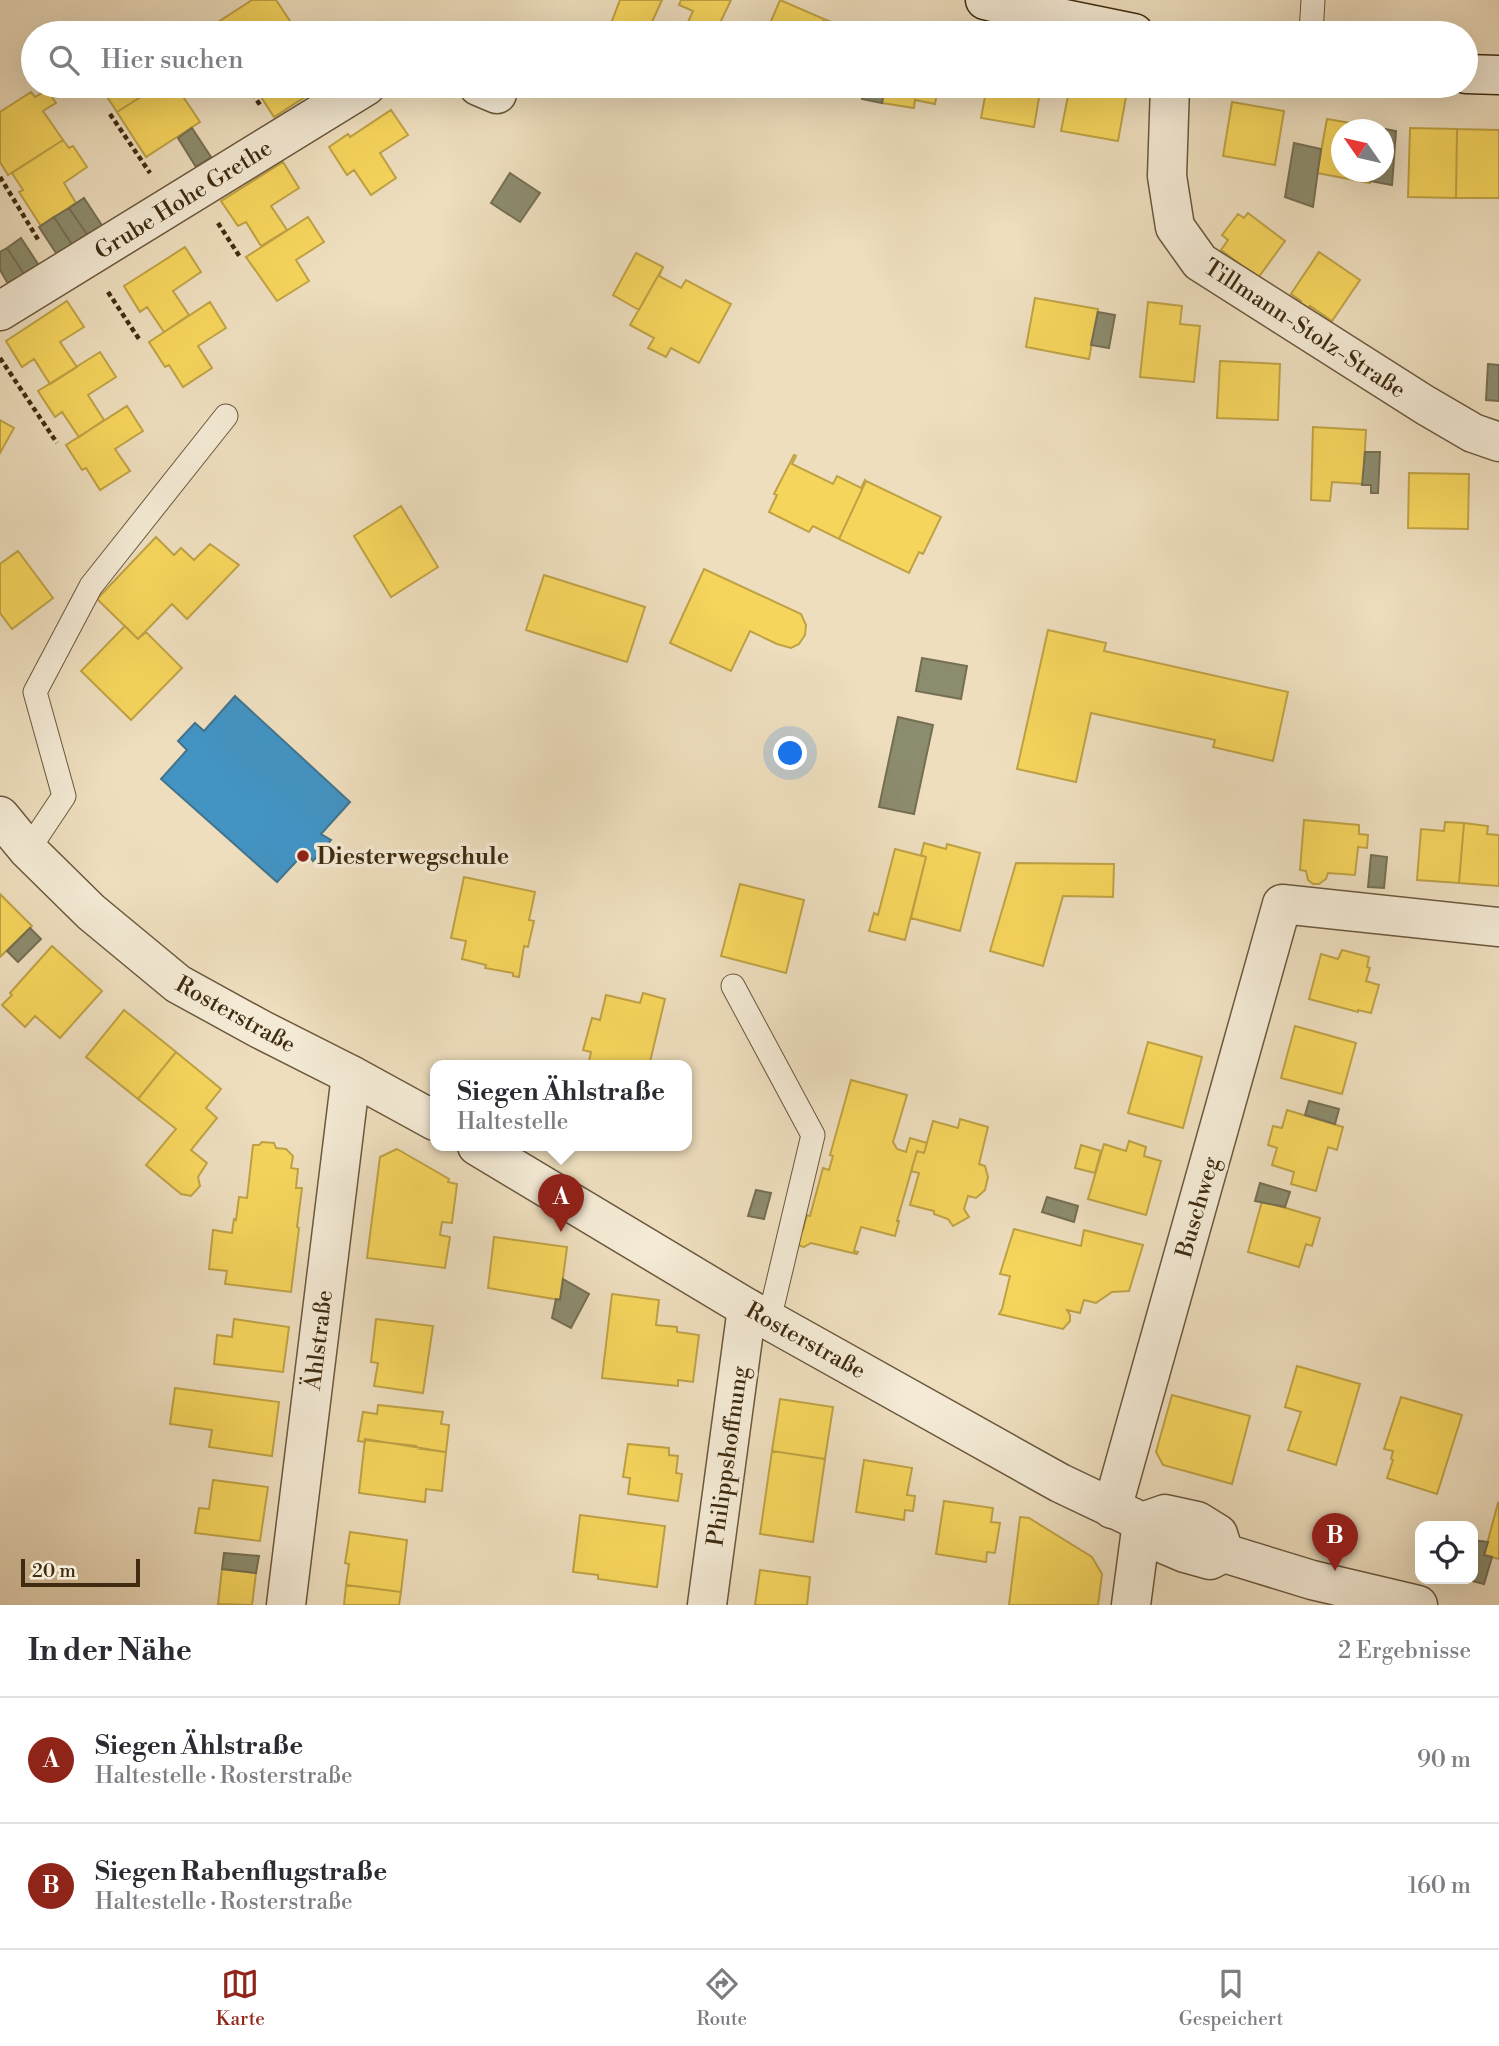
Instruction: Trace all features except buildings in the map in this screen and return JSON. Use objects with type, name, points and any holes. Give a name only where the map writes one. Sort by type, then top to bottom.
[{"type":"street","points":[[985,0],[1075,21]]},
{"type":"street","points":[[1478,74],[1499,75]]},
{"type":"street","name":"Grube Hohe Grethe","points":[[0,311],[347,98]]},
{"type":"street","name":"Tillmann-Stolz-Straße","points":[[1170,98],[1167,176],[1175,227],[1200,262],[1425,405],[1473,433],[1499,442]]},
{"type":"street","name":"Rosterstraße","points":[[0,816],[28,850],[91,912],[178,984],[430,1118]]},
{"type":"street","name":"Buschweg","points":[[1131,1605],[1127,1516],[1282,904],[1499,927]]},
{"type":"street","name":"Ählstraße","points":[[286,1605],[351,1075]]},
{"type":"street","name":"Rosterstraße","points":[[485,1151],[758,1314],[1060,1483],[1127,1516],[1159,1542],[1210,1560],[1224,1553],[1368,1599],[1418,1605]]},
{"type":"street","name":"Philippshoffnung","points":[[707,1605],[758,1314]]},
{"type":"lane","points":[[1312,21],[1313,0]]},
{"type":"lane","points":[[28,850],[64,796],[35,692],[91,586],[226,416]]},
{"type":"lane","points":[[733,986],[813,1135],[758,1314]]},
{"type":"path","points":[[110,114],[172,206]]},
{"type":"path","points":[[0,177],[74,267],[139,339]]},
{"type":"path","points":[[0,358],[57,443]]},
{"type":"place","name":"Diesterwegschule","points":[[303,856]]},
{"type":"place","name":"Siegen Ählstraße","points":[[561,1232]]},
{"type":"place","name":"Siegen Rabenflugstraße","points":[[1335,1571]]}]
